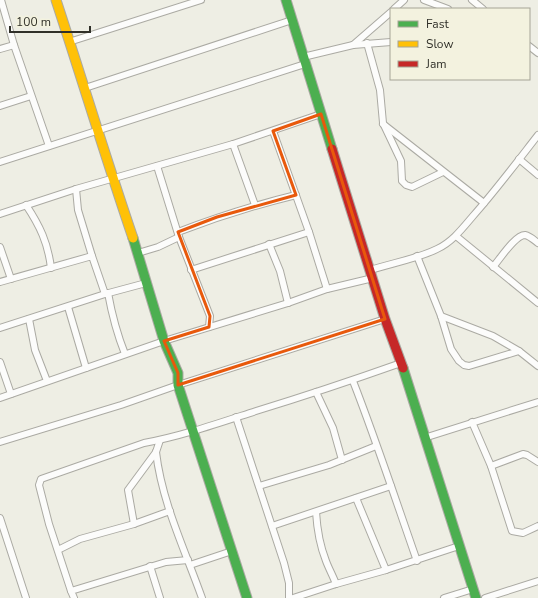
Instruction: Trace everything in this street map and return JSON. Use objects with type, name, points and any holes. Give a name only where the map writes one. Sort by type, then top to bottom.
[{"type":"street","points":[[1,0],[14,45],[49,146]]},
{"type":"street","points":[[56,0],[85,88],[112,178],[138,253],[164,341],[178,373],[178,385],[247,598]]},
{"type":"street","points":[[69,42],[201,0]]},
{"type":"street","points":[[286,0],[320,114],[474,593],[444,598]]},
{"type":"street","points":[[395,8],[404,0]]},
{"type":"street","points":[[424,0],[445,8]]},
{"type":"street","points":[[472,0],[482,8]]},
{"type":"street","points":[[353,44],[390,13]]},
{"type":"street","points":[[85,88],[292,20]]},
{"type":"street","points":[[0,162],[98,131],[353,44],[390,42]]},
{"type":"street","points":[[366,43],[380,90],[383,123],[402,161],[402,181],[406,185],[412,187],[443,172]]},
{"type":"street","points":[[0,49],[14,45]]},
{"type":"street","points":[[530,47],[538,53]]},
{"type":"street","points":[[0,106],[31,96]]},
{"type":"street","points":[[0,214],[112,178],[233,144],[320,114]]},
{"type":"street","points":[[383,123],[484,203]]},
{"type":"street","points":[[273,131],[309,232],[327,290]]},
{"type":"street","points":[[0,398],[164,341],[327,290],[436,250],[456,236],[538,135]]},
{"type":"street","points":[[233,144],[255,205]]},
{"type":"street","points":[[519,159],[538,175]]},
{"type":"street","points":[[157,166],[178,235],[210,316],[209,327]]},
{"type":"street","points":[[76,189],[78,210],[92,256],[107,294],[125,354]]},
{"type":"street","points":[[138,253],[158,247],[178,235],[217,217],[255,205],[296,195]]},
{"type":"street","points":[[26,205],[45,239],[49,252],[51,268]]},
{"type":"street","points":[[191,270],[309,232]]},
{"type":"street","points":[[456,236],[538,303]]},
{"type":"street","points":[[493,267],[515,239],[521,236],[530,237],[538,243]]},
{"type":"street","points":[[269,244],[280,271],[288,303]]},
{"type":"street","points":[[0,247],[10,279]]},
{"type":"street","points":[[0,282],[92,256]]},
{"type":"street","points":[[418,256],[441,316],[451,349],[458,361],[469,366],[519,351]]},
{"type":"street","points":[[0,328],[146,283]]},
{"type":"street","points":[[68,307],[86,368]]},
{"type":"street","points":[[441,316],[493,336],[519,351],[538,366]]},
{"type":"street","points":[[29,319],[35,350],[47,382]]},
{"type":"street","points":[[0,442],[121,405],[178,385],[385,319]]},
{"type":"street","points":[[0,362],[11,394]]},
{"type":"street","points":[[74,598],[58,550],[40,485],[41,479],[144,443],[160,440],[236,418],[353,381],[401,363]]},
{"type":"street","points":[[353,381],[368,419],[376,446],[417,561]]},
{"type":"street","points":[[316,392],[333,428],[342,460]]},
{"type":"street","points":[[424,438],[538,402]]},
{"type":"street","points":[[236,418],[284,563],[289,598]]},
{"type":"street","points":[[472,422],[491,466],[512,531],[523,533],[538,526]]},
{"type":"street","points":[[134,524],[128,490],[156,452],[160,440]]},
{"type":"street","points":[[259,486],[342,460],[376,446]]},
{"type":"street","points":[[156,452],[159,476],[170,511],[202,598]]},
{"type":"street","points":[[491,466],[523,454],[538,462]]},
{"type":"street","points":[[272,526],[391,486]]},
{"type":"street","points":[[356,498],[386,570]]},
{"type":"street","points":[[58,550],[80,539],[157,517],[170,511]]},
{"type":"street","points":[[316,512],[317,524],[326,561],[336,584]]},
{"type":"street","points":[[0,518],[26,598]]},
{"type":"street","points":[[293,598],[417,561],[459,546]]},
{"type":"street","points":[[71,591],[166,562],[189,562],[232,551]]},
{"type":"street","points":[[150,566],[160,598]]},
{"type":"street","points":[[485,598],[538,581]]},
{"type":"highlighted area","points":[[321,114],[385,319],[178,385],[178,373],[164,341],[209,327],[210,316],[178,232],[217,217],[296,195],[273,131]]},
{"type":"traffic: fast","points":[[286,0],[332,149]]},
{"type":"traffic: fast","points":[[133,238],[164,341],[178,373],[178,385],[247,598]]},
{"type":"traffic: fast","points":[[403,368],[476,598]]},
{"type":"traffic: slow","points":[[56,0],[133,238]]},
{"type":"traffic: jam","points":[[332,149],[385,319],[403,368]]}]
